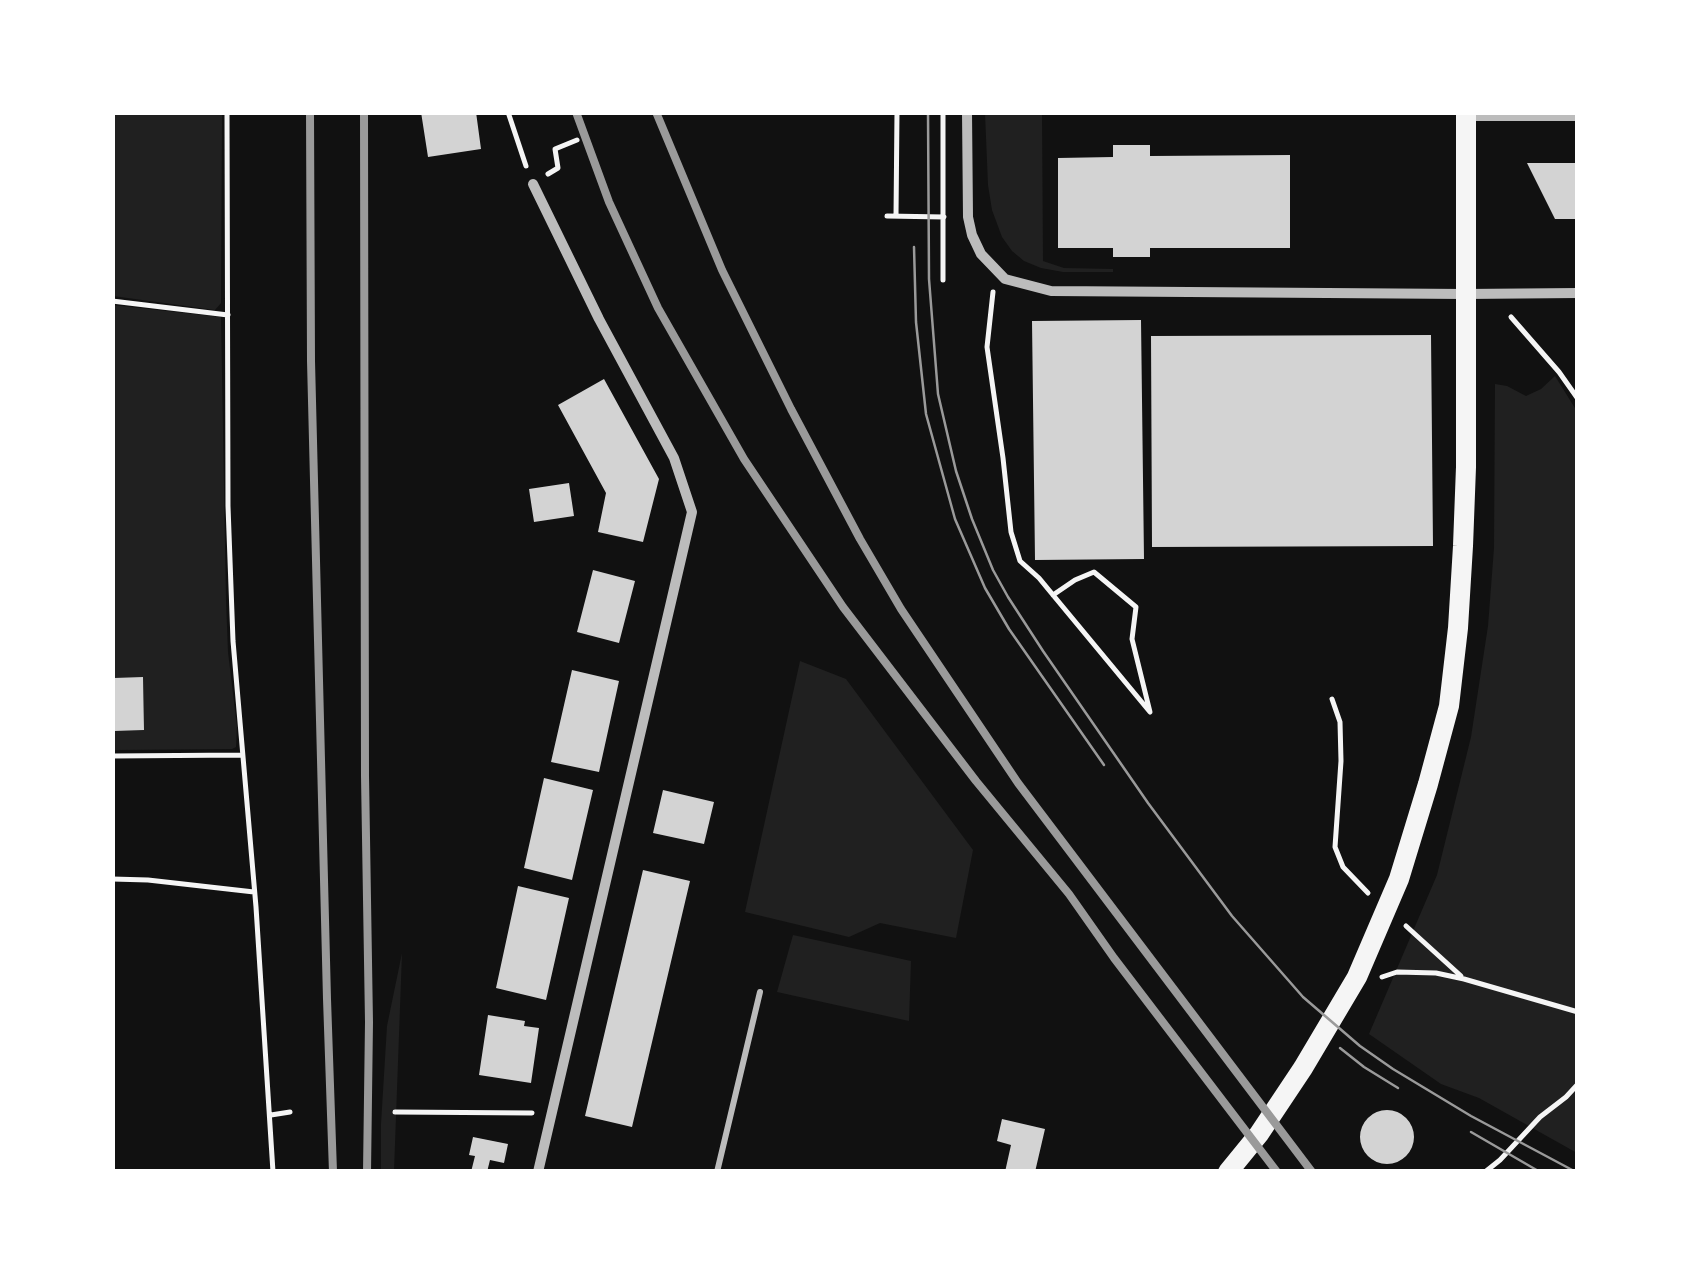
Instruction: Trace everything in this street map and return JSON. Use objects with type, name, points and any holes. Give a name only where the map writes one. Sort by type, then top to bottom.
[{"type":"main road","points":[[1228,1172],[1303,1068],[1357,976],[1399,879],[1449,706],[1458,628],[1466,467],[1466,115]]},
{"type":"street","points":[[967,112],[968,217],[972,235],[981,254],[1005,279],[1051,291],[1578,293]]},
{"type":"street","points":[[533,184],[599,319],[674,458],[692,512],[538,1172]]},
{"type":"lane","points":[[1466,115],[1578,118]]},
{"type":"lane","points":[[717,1172],[760,992]]},
{"type":"path","points":[[227,112],[228,506],[233,640],[273,1172]]},
{"type":"path","points":[[508,112],[533,184],[558,168],[555,149],[577,140]]},
{"type":"path","points":[[896,112],[896,216]]},
{"type":"path","points":[[943,112],[943,280]]},
{"type":"path","points":[[887,216],[952,217]]},
{"type":"path","points":[[995,269],[987,347],[1011,532],[1020,562],[1039,578],[1053,596],[1150,712],[1132,639],[1136,607],[1094,572],[1074,580],[1053,596]]},
{"type":"path","points":[[112,302],[228,315]]},
{"type":"path","points":[[1511,317],[1578,399]]},
{"type":"path","points":[[1332,699],[1340,722],[1341,761],[1335,846],[1343,868],[1374,898]]},
{"type":"path","points":[[112,756],[242,755]]},
{"type":"path","points":[[112,879],[254,892]]},
{"type":"path","points":[[1400,920],[1464,979]]},
{"type":"path","points":[[1450,976],[1578,1012]]},
{"type":"path","points":[[1485,1172],[1578,1084]]},
{"type":"path","points":[[271,1115],[290,1112]]},
{"type":"path","points":[[395,1112],[553,1113]]},
{"type":"shaded area","points":[[113,112],[222,113],[221,303],[215,310],[113,296]]},
{"type":"shaded area","points":[[985,113],[1042,113],[1043,261],[1064,268],[1113,272],[1041,268],[1012,251],[992,210]]},
{"type":"shaded area","points":[[112,305],[221,317],[228,652],[237,727],[236,747],[232,749],[114,750],[115,731],[144,730],[143,678],[114,678]]},
{"type":"shaded area","points":[[1555,376],[1578,413],[1577,1153],[1479,1098],[1441,1084],[1369,1034],[1437,875],[1471,737],[1488,626],[1494,548],[1495,384],[1526,396]]},
{"type":"shaded area","points":[[800,661],[846,679],[973,850],[956,938],[880,923],[849,937],[745,912]]},
{"type":"shaded area","points":[[793,935],[911,961],[909,1021],[777,992]]},
{"type":"shaded area","points":[[402,953],[394,1171],[381,1172],[387,1026]]},
{"type":"building","points":[[421,112],[476,112],[481,149],[428,157]]},
{"type":"building","points":[[1113,145],[1150,145],[1150,156],[1290,155],[1290,248],[1150,248],[1150,257],[1113,257],[1113,248],[1058,248],[1058,158],[1113,157]]},
{"type":"building","points":[[1527,163],[1578,163],[1578,219],[1555,219]]},
{"type":"building","points":[[1141,320],[1144,559],[1035,560],[1032,321]]},
{"type":"building","points":[[1431,335],[1433,546],[1152,547],[1151,336]]},
{"type":"building","points":[[604,379],[659,479],[643,542],[598,532],[606,493],[558,405]]},
{"type":"building","points":[[569,483],[574,516],[534,522],[529,489]]},
{"type":"building","points":[[593,570],[635,581],[619,643],[577,632]]},
{"type":"building","points":[[572,670],[619,681],[599,772],[551,762]]},
{"type":"building","points":[[143,677],[144,730],[115,731],[114,678]]},
{"type":"building","points":[[544,778],[593,790],[572,880],[524,868]]},
{"type":"building","points":[[663,790],[714,802],[704,844],[653,833]]},
{"type":"building","points":[[643,870],[690,881],[632,1127],[585,1116]]},
{"type":"building","points":[[518,886],[569,898],[546,1000],[496,988]]},
{"type":"building","points":[[488,1015],[525,1021],[524,1026],[539,1028],[531,1083],[479,1075]]},
{"type":"building","points":[[1387,1110],[1406,1118],[1414,1137],[1406,1156],[1387,1164],[1368,1156],[1360,1137],[1368,1118]]},
{"type":"building","points":[[1002,1119],[1045,1129],[1035,1172],[1005,1172],[1011,1145],[997,1141]]},
{"type":"building","points":[[473,1137],[508,1144],[504,1163],[490,1160],[487,1172],[471,1172],[475,1156],[469,1155]]},
{"type":"tram line","points":[[928,112],[929,279],[938,394],[972,519],[1008,597],[1148,803],[1232,916],[1303,997],[1393,1069],[1576,1172]]},
{"type":"tram line","points":[[914,247],[916,322],[926,414],[955,519],[985,588],[1009,629],[1104,765]]},
{"type":"tram line","points":[[1340,1048],[1398,1088]]},
{"type":"tram line","points":[[1471,1132],[1540,1172]]},
{"type":"railway","points":[[310,112],[311,361],[333,1172]]},
{"type":"railway","points":[[364,112],[367,1172]]},
{"type":"railway","points":[[576,112],[609,202],[658,308],[744,459],[843,607],[976,781],[1069,894],[1277,1172]]},
{"type":"railway","points":[[656,112],[722,270],[791,409],[901,609],[1018,783],[1312,1172]]}]
